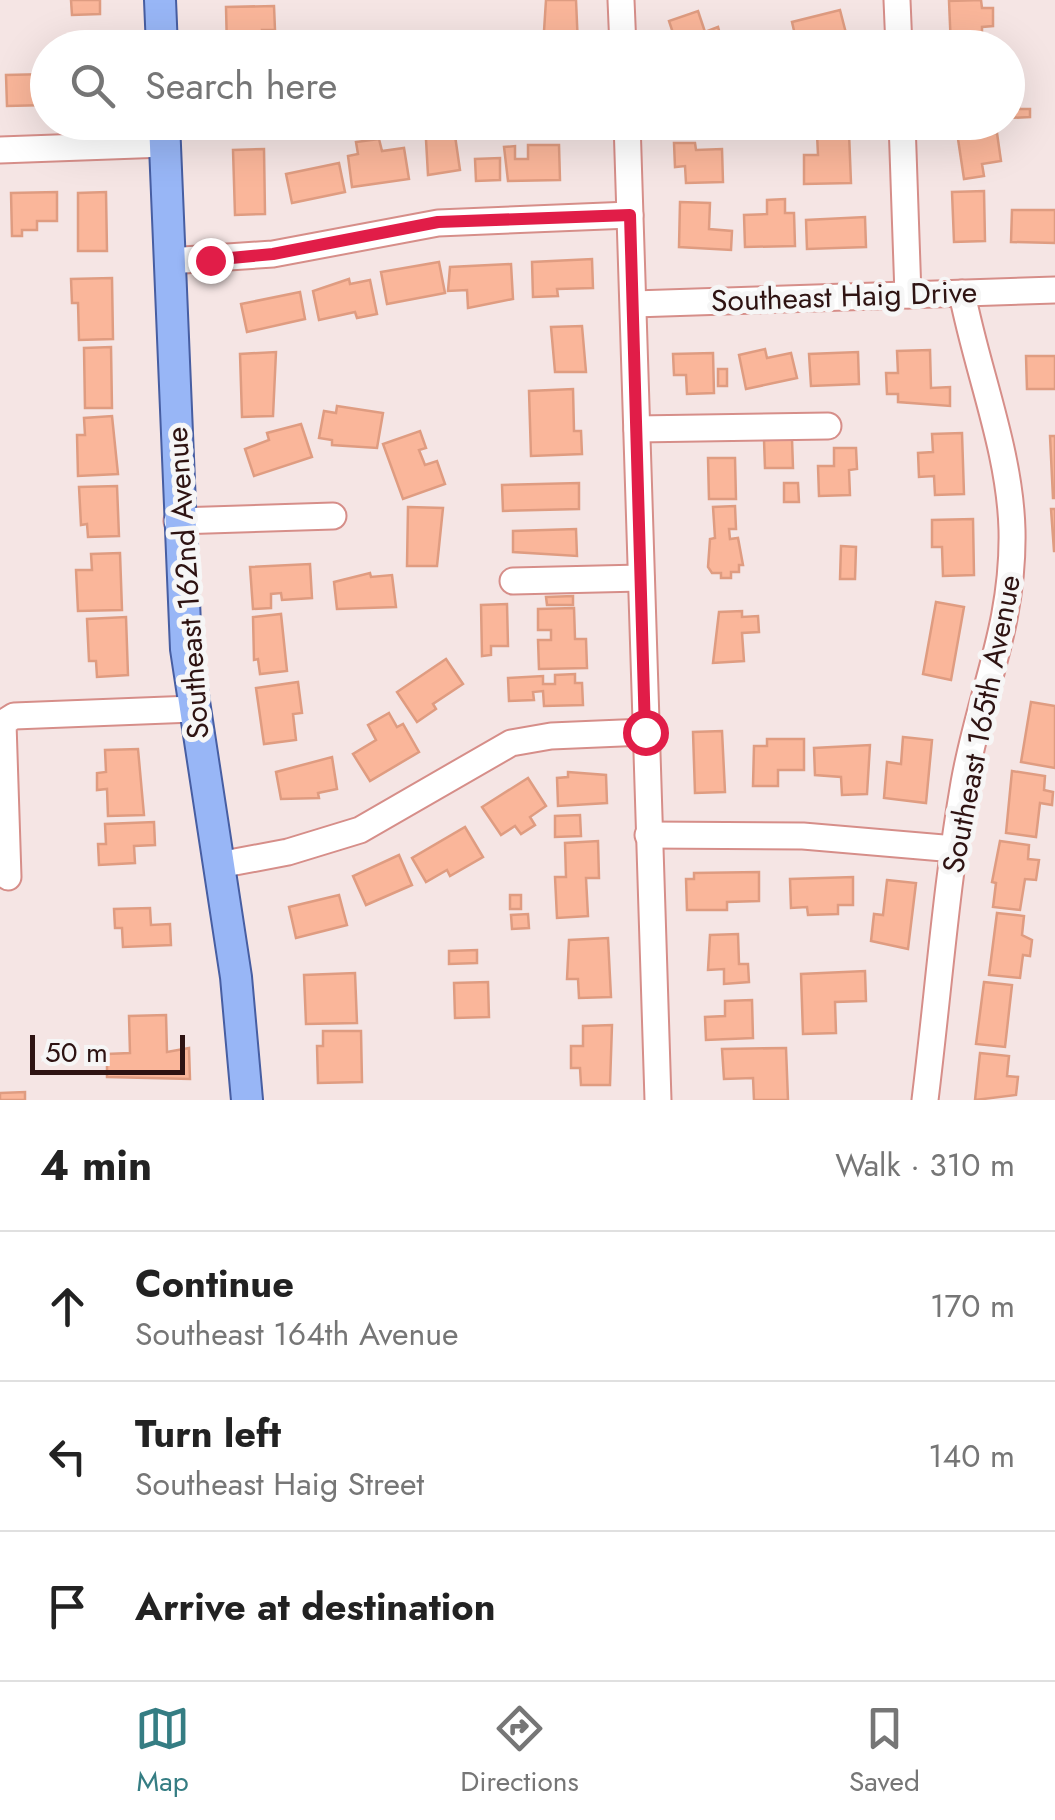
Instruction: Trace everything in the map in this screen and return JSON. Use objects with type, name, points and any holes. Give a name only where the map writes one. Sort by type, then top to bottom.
[{"type":"main road","points":[[160,0],[161,30]]},
{"type":"main road","name":"Southeast 162nd Avenue","points":[[165,140],[177,521],[193,710],[236,978],[248,1100]]},
{"type":"street","points":[[622,0],[623,30]]},
{"type":"street","points":[[898,0],[899,30]]},
{"type":"street","points":[[6,149],[95,140]]},
{"type":"street","points":[[627,140],[658,1100]]},
{"type":"street","points":[[903,140],[908,295]]},
{"type":"street","points":[[169,260],[239,258],[438,222],[630,215]]},
{"type":"street","name":"Southeast Haig Drive","points":[[634,304],[1055,290]]},
{"type":"street","name":"Southeast 165th Avenue","points":[[925,1100],[970,752],[1008,616],[1012,566],[1011,512],[1001,453],[975,362],[962,293]]},
{"type":"street","points":[[637,429],[828,426]]},
{"type":"street","points":[[177,521],[333,516]]},
{"type":"street","points":[[513,581],[641,578]]},
{"type":"street","points":[[8,877],[3,724],[14,716],[193,710]]},
{"type":"street","points":[[219,865],[288,852],[360,830],[511,743],[551,736],[645,732]]},
{"type":"street","points":[[648,835],[803,836],[956,849]]},
{"type":"building","points":[[71,0],[100,0],[100,14],[72,15]]},
{"type":"building","points":[[546,0],[576,0],[577,30],[544,30]]},
{"type":"building","points":[[981,0],[982,8],[993,8],[993,26],[950,30],[949,1]]},
{"type":"building","points":[[274,6],[275,30],[227,30],[226,7]]},
{"type":"building","points":[[840,10],[845,30],[794,30],[792,22]]},
{"type":"building","points":[[698,11],[704,30],[672,30],[669,21]]},
{"type":"building","points":[[30,74],[30,105],[7,106],[6,75]]},
{"type":"building","points":[[379,140],[382,151],[404,148],[409,179],[352,187],[348,156],[358,154],[356,142]]},
{"type":"building","points":[[426,140],[456,140],[460,170],[428,175]]},
{"type":"building","points":[[817,140],[849,140],[851,183],[804,184],[804,155],[818,155]]},
{"type":"building","points":[[958,140],[998,140],[1001,161],[982,164],[984,176],[964,179]]},
{"type":"building","points":[[674,143],[695,143],[696,150],[722,149],[723,182],[686,183],[685,166],[675,167]]},
{"type":"building","points":[[528,145],[559,145],[560,180],[508,181],[504,147],[515,146],[515,159],[528,159]]},
{"type":"building","points":[[264,149],[265,214],[235,215],[233,150]]},
{"type":"building","points":[[500,158],[500,180],[476,181],[475,159]]},
{"type":"building","points":[[339,163],[345,192],[292,203],[286,174]]},
{"type":"building","points":[[984,191],[985,241],[954,242],[952,192]]},
{"type":"building","points":[[57,192],[57,221],[37,221],[37,230],[22,230],[22,236],[12,236],[11,193]]},
{"type":"building","points":[[106,192],[107,251],[78,251],[78,193]]},
{"type":"building","points":[[785,199],[785,213],[794,213],[795,246],[745,247],[744,215],[767,214],[767,200]]},
{"type":"building","points":[[680,202],[710,203],[709,229],[732,231],[731,250],[679,247]]},
{"type":"building","points":[[1012,210],[1055,210],[1055,243],[1011,242]]},
{"type":"building","points":[[865,217],[866,247],[807,249],[806,220]]},
{"type":"building","points":[[592,259],[593,288],[557,289],[558,296],[533,297],[532,262]]},
{"type":"building","points":[[439,262],[445,293],[387,304],[381,272]]},
{"type":"building","points":[[511,264],[513,299],[468,308],[467,290],[448,291],[450,267]]},
{"type":"building","points":[[112,278],[113,339],[79,340],[78,303],[72,303],[71,279]]},
{"type":"building","points":[[349,279],[350,284],[370,280],[377,314],[357,318],[355,312],[319,320],[313,291]]},
{"type":"building","points":[[300,292],[305,319],[247,332],[241,304]]},
{"type":"building","points":[[582,326],[586,372],[555,372],[551,327]]},
{"type":"building","points":[[111,347],[112,408],[85,408],[84,348]]},
{"type":"building","points":[[765,349],[767,358],[791,353],[797,378],[746,389],[739,355]]},
{"type":"building","points":[[930,350],[931,388],[950,387],[950,406],[898,402],[898,394],[887,394],[886,373],[898,373],[897,351]]},
{"type":"building","points":[[276,352],[273,416],[242,417],[240,354]]},
{"type":"building","points":[[858,352],[859,384],[811,386],[809,354]]},
{"type":"building","points":[[713,353],[714,393],[687,394],[686,375],[674,375],[673,354]]},
{"type":"building","points":[[1026,356],[1055,356],[1055,389],[1027,389]]},
{"type":"building","points":[[718,369],[727,369],[727,386],[718,386]]},
{"type":"building","points":[[573,389],[574,431],[581,431],[582,454],[531,456],[529,391]]},
{"type":"building","points":[[337,406],[383,413],[377,448],[332,445],[332,440],[319,438],[324,411],[336,413]]},
{"type":"building","points":[[112,416],[118,474],[78,476],[77,435],[85,435],[84,418]]},
{"type":"building","points":[[301,424],[312,457],[254,476],[245,449],[269,440],[267,433]]},
{"type":"building","points":[[420,431],[426,448],[419,450],[425,465],[437,461],[445,484],[403,499],[383,444]]},
{"type":"building","points":[[962,433],[964,494],[935,495],[934,476],[919,477],[918,453],[933,452],[932,434]]},
{"type":"building","points":[[1050,436],[1055,436],[1055,498],[1053,498]]},
{"type":"building","points":[[792,439],[793,468],[765,468],[764,440]]},
{"type":"building","points":[[834,448],[856,448],[857,469],[849,470],[850,495],[819,496],[818,466],[834,466]]},
{"type":"building","points":[[708,458],[735,458],[736,499],[709,499]]},
{"type":"building","points":[[579,483],[579,509],[503,511],[502,485]]},
{"type":"building","points":[[784,483],[798,483],[799,502],[784,502]]},
{"type":"building","points":[[117,486],[119,536],[88,537],[87,524],[81,525],[79,487]]},
{"type":"building","points":[[735,506],[736,529],[729,529],[730,539],[738,538],[743,565],[739,565],[739,572],[731,572],[731,578],[721,578],[721,573],[712,573],[708,567],[710,539],[715,538],[713,507]]},
{"type":"building","points":[[408,507],[443,508],[437,566],[407,566]]},
{"type":"building","points":[[1051,509],[1055,509],[1055,551],[1054,551]]},
{"type":"building","points":[[973,519],[974,575],[943,576],[942,547],[932,547],[932,520]]},
{"type":"building","points":[[576,529],[577,556],[513,552],[513,531]]},
{"type":"building","points":[[841,546],[856,547],[855,579],[840,579]]},
{"type":"building","points":[[120,553],[122,610],[78,611],[76,570],[92,570],[91,554]]},
{"type":"building","points":[[310,564],[312,598],[282,600],[281,593],[271,594],[271,608],[253,609],[250,567]]},
{"type":"building","points":[[370,573],[371,577],[392,575],[396,607],[337,609],[334,582]]},
{"type":"building","points":[[573,596],[573,605],[547,605],[546,597]]},
{"type":"building","points":[[936,602],[964,607],[951,680],[923,674]]},
{"type":"building","points":[[507,604],[508,646],[491,646],[491,655],[482,656],[481,605]]},
{"type":"building","points":[[574,608],[575,639],[586,639],[587,668],[539,669],[538,640],[551,640],[551,630],[538,630],[538,609]]},
{"type":"building","points":[[742,611],[742,617],[758,616],[759,632],[742,633],[744,661],[713,663],[719,612]]},
{"type":"building","points":[[281,614],[287,671],[260,674],[258,659],[254,660],[253,617]]},
{"type":"building","points":[[126,617],[128,675],[97,677],[96,661],[89,661],[87,619]]},
{"type":"building","points":[[446,659],[463,684],[433,704],[436,709],[417,722],[397,692]]},
{"type":"building","points":[[575,674],[575,683],[582,683],[583,705],[544,706],[543,691],[533,692],[534,700],[509,701],[508,678],[543,676],[543,684],[555,684],[555,675]]},
{"type":"building","points":[[298,682],[302,713],[293,714],[296,740],[264,744],[256,688]]},
{"type":"building","points":[[1031,702],[1055,706],[1055,768],[1021,762]]},
{"type":"building","points":[[389,713],[397,727],[403,724],[419,752],[370,781],[353,754],[376,740],[368,725]]},
{"type":"building","points":[[722,731],[725,792],[695,793],[693,732]]},
{"type":"building","points":[[903,737],[932,740],[926,803],[884,798],[887,762],[901,764]]},
{"type":"building","points":[[767,739],[804,739],[804,770],[778,770],[778,786],[753,786],[754,746],[767,746]]},
{"type":"building","points":[[870,745],[867,794],[842,795],[841,777],[815,775],[814,748]]},
{"type":"building","points":[[138,749],[144,815],[108,816],[107,789],[97,790],[97,773],[106,772],[105,750]]},
{"type":"building","points":[[332,757],[337,789],[318,793],[319,798],[281,799],[276,772]]},
{"type":"building","points":[[1012,771],[1045,776],[1044,790],[1053,792],[1052,805],[1040,803],[1036,837],[1006,833]]},
{"type":"building","points":[[568,772],[606,775],[607,803],[558,806],[557,778],[568,777]]},
{"type":"building","points":[[528,778],[546,806],[530,817],[535,825],[521,834],[515,826],[501,835],[482,807]]},
{"type":"building","points":[[580,815],[581,836],[555,837],[555,816]]},
{"type":"building","points":[[154,822],[155,845],[134,846],[135,863],[99,865],[98,844],[106,844],[105,824]]},
{"type":"building","points":[[465,827],[483,857],[450,876],[447,870],[426,882],[412,858]]},
{"type":"building","points":[[598,841],[599,878],[586,878],[588,916],[557,918],[555,877],[566,877],[565,843]]},
{"type":"building","points":[[1000,841],[1029,845],[1028,859],[1039,860],[1036,880],[1025,879],[1020,910],[993,907],[996,883],[992,882]]},
{"type":"building","points":[[399,855],[412,885],[366,905],[353,876]]},
{"type":"building","points":[[759,872],[759,901],[727,902],[727,910],[687,910],[686,879],[694,879],[694,873]]},
{"type":"building","points":[[853,877],[853,905],[838,905],[838,914],[808,915],[807,907],[791,908],[790,879]]},
{"type":"building","points":[[887,880],[916,883],[908,949],[871,941],[874,914],[883,915]]},
{"type":"building","points":[[339,895],[347,925],[296,938],[289,907]]},
{"type":"building","points":[[510,895],[521,895],[521,909],[510,909]]},
{"type":"building","points":[[150,908],[151,925],[170,924],[171,945],[123,947],[122,928],[115,928],[114,909]]},
{"type":"building","points":[[997,913],[1024,916],[1022,935],[1032,940],[1030,956],[1023,955],[1020,978],[989,975]]},
{"type":"building","points":[[528,914],[529,928],[512,929],[511,915]]},
{"type":"building","points":[[738,934],[739,964],[748,964],[749,982],[724,984],[724,969],[708,970],[710,935]]},
{"type":"building","points":[[608,938],[611,997],[579,998],[578,979],[567,979],[569,940]]},
{"type":"building","points":[[477,950],[477,963],[449,964],[449,951]]},
{"type":"building","points":[[865,971],[866,1001],[835,1002],[836,1033],[803,1034],[801,974]]},
{"type":"building","points":[[355,973],[357,1023],[306,1024],[304,975]]},
{"type":"building","points":[[488,982],[489,1017],[455,1018],[454,983]]},
{"type":"building","points":[[984,982],[1012,985],[1005,1047],[976,1044]]},
{"type":"building","points":[[752,1000],[753,1038],[706,1040],[705,1017],[725,1016],[725,1001]]},
{"type":"building","points":[[166,1015],[167,1052],[189,1048],[190,1079],[107,1077],[107,1054],[130,1053],[129,1016]]},
{"type":"building","points":[[612,1025],[610,1085],[581,1085],[580,1068],[571,1068],[571,1046],[583,1046],[583,1026]]},
{"type":"building","points":[[323,1031],[361,1031],[362,1082],[318,1083],[317,1046],[323,1046]]},
{"type":"building","points":[[786,1048],[788,1100],[754,1100],[753,1078],[724,1079],[722,1049]]},
{"type":"building","points":[[980,1053],[1009,1056],[1007,1076],[1018,1077],[1016,1095],[975,1100]]},
{"type":"building","points":[[25,1092],[25,1100],[0,1100],[0,1093]]},
{"type":"route","points":[[210,260],[273,254],[438,222],[630,215],[645,732]]}]
